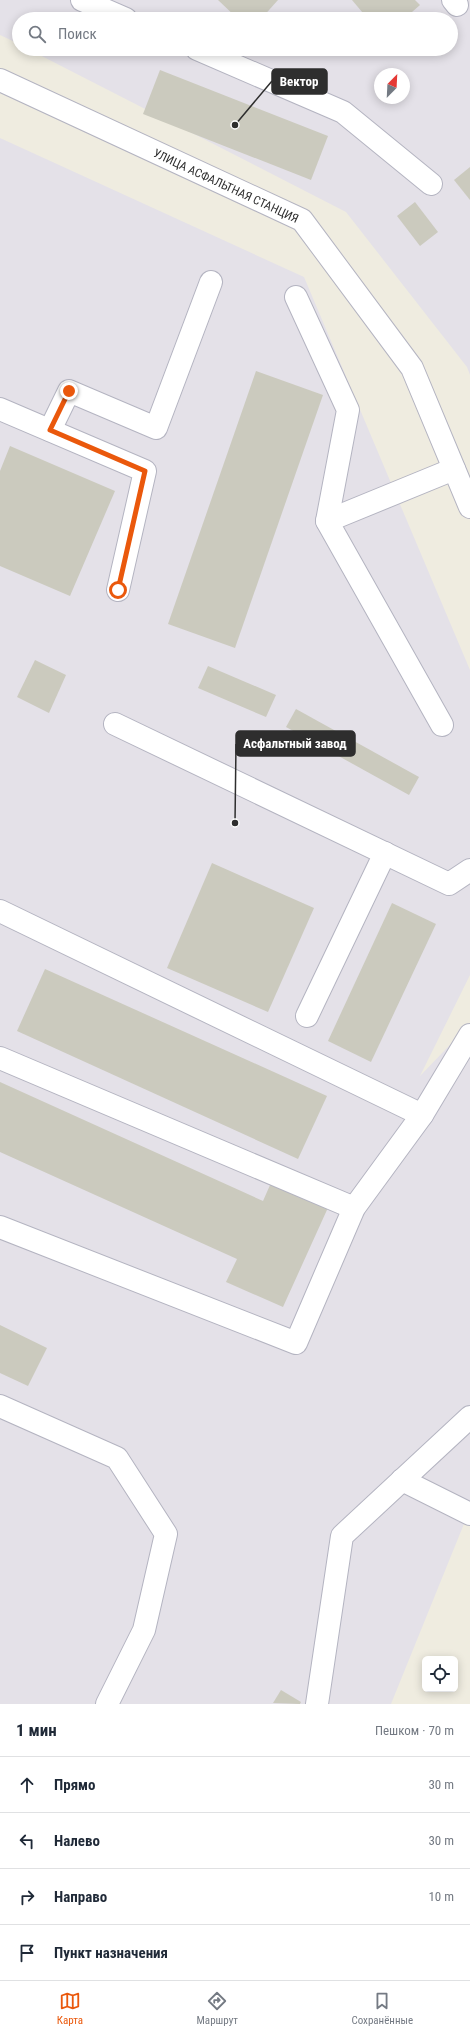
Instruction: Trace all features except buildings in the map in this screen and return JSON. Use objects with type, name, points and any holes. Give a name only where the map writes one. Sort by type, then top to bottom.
[{"type":"street","points":[[82,0],[110,12]]},
{"type":"street","points":[[212,56],[343,112],[431,184]]},
{"type":"street","name":"УЛИЦА АСФАЛЬТНАЯ СТАНЦИЯ","points":[[0,80],[302,220],[412,368],[470,507]]},
{"type":"street","points":[[50,430],[69,391],[156,428],[211,282]]},
{"type":"street","points":[[296,297],[348,410],[327,521],[442,725]]},
{"type":"street","points":[[0,409],[145,471],[118,590]]},
{"type":"street","points":[[327,521],[454,468]]},
{"type":"street","points":[[115,724],[449,884],[470,870]]},
{"type":"street","points":[[307,1016],[385,853]]},
{"type":"street","points":[[0,911],[422,1115]]},
{"type":"street","points":[[0,1227],[296,1343],[354,1208],[422,1115],[470,1035]]},
{"type":"street","points":[[0,1058],[354,1208]]},
{"type":"street","points":[[0,1406],[117,1458],[166,1534],[144,1630],[107,1704]]},
{"type":"street","points":[[317,1704],[342,1536],[470,1417]]},
{"type":"street","points":[[402,1480],[470,1514]]},
{"type":"shaded area","points":[[0,0],[470,0],[470,375],[467,367],[346,212],[42,56],[458,56],[458,12],[12,12],[12,41],[0,35]]},
{"type":"shaded area","points":[[0,138],[304,277],[470,670],[470,975],[420,1076],[470,1024],[470,1509],[391,1704],[0,1704]]},
{"type":"place","name":"Вектор","points":[[235,125]]},
{"type":"place","name":"Асфальтный завод","points":[[235,823]]},
{"type":"route","points":[[69,391],[50,430],[145,471],[118,590]]}]
